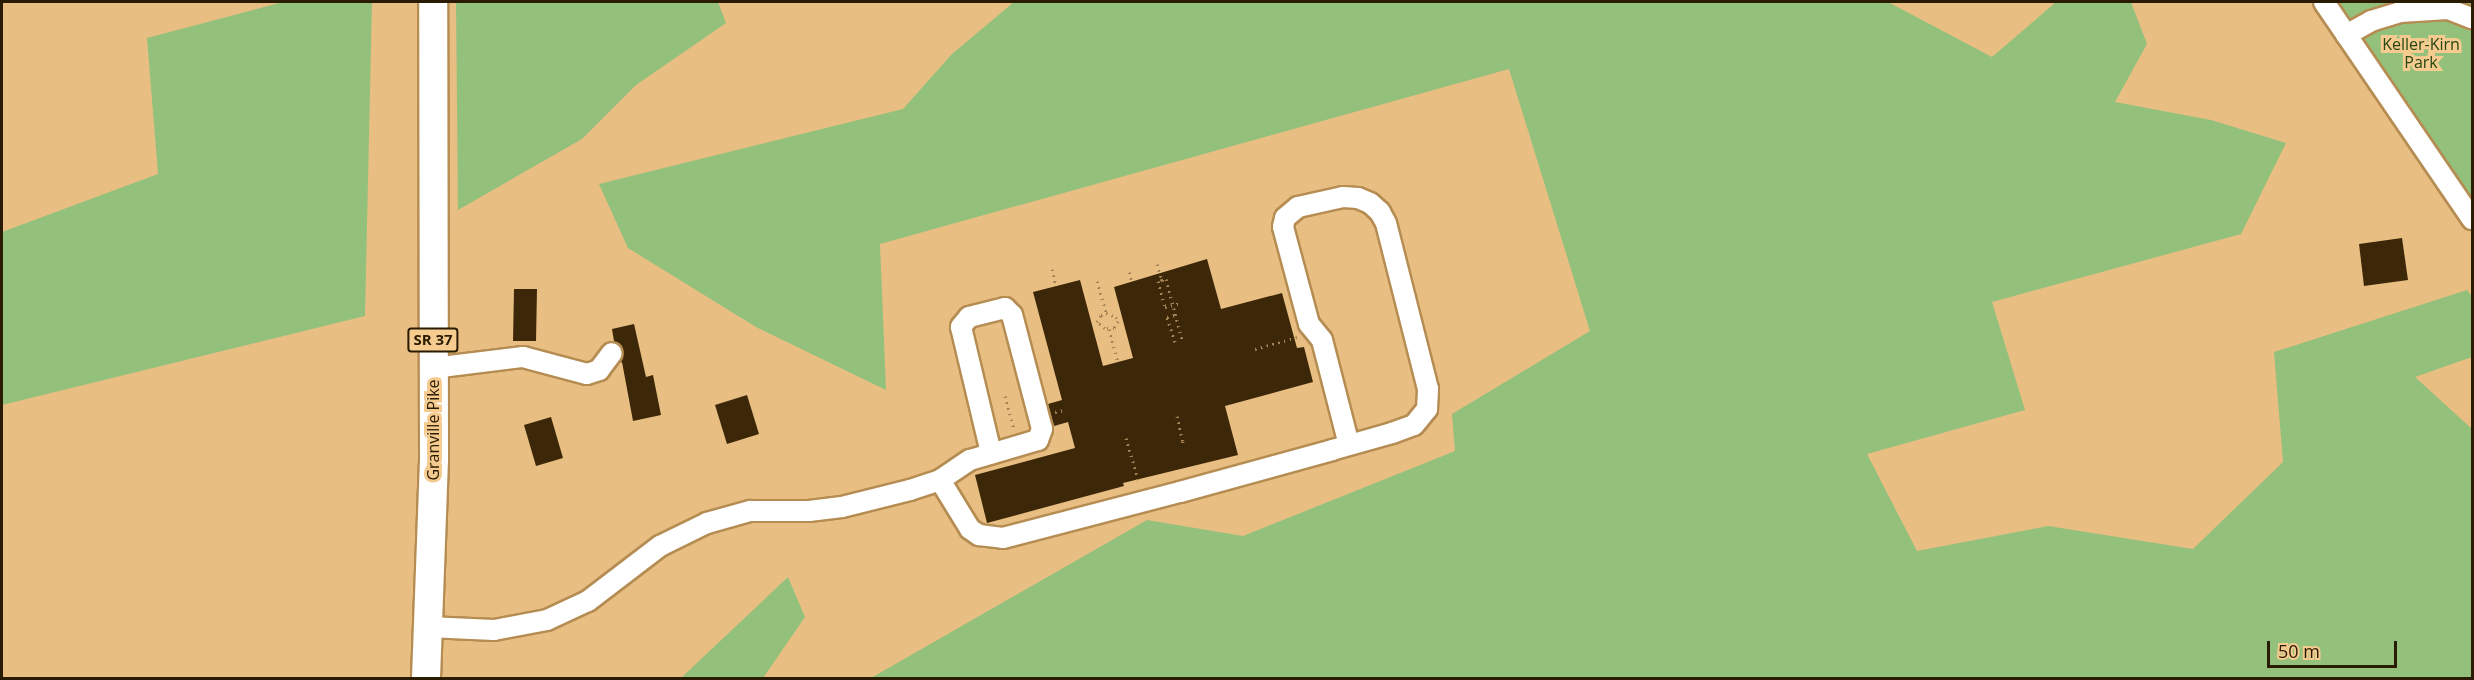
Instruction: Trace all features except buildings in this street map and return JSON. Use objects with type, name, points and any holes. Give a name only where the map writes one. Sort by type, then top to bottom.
[{"type":"highway","name":"Granville Pike","points":[[426,678],[434,460],[433,2]]},
{"type":"street","points":[[2324,2],[2472,219]]},
{"type":"street","points":[[2346,35],[2371,21],[2400,12],[2441,9],[2472,18]]},
{"type":"street","points":[[940,480],[970,529],[979,535],[1003,538],[1349,445],[1414,425],[1424,415],[1429,396],[1384,218],[1376,208],[1364,200],[1343,197],[1298,207],[1285,218],[1283,227],[1309,324],[1322,340],[1349,445]]},
{"type":"street","points":[[428,627],[494,630],[537,622],[588,601],[660,546],[707,523],[750,511],[809,511],[842,507],[940,480],[962,464],[1038,440],[1043,432],[1012,315],[1005,308],[969,317],[961,327],[991,453]]},
{"type":"street","points":[[433,368],[523,357],[587,374],[599,370],[612,353]]},
{"type":"path","points":[[1157,264],[1162,280]]},
{"type":"path","points":[[1052,269],[1056,286]]},
{"type":"path","points":[[1129,272],[1132,282]]},
{"type":"path","points":[[1181,303],[1173,305],[1165,307],[1158,281],[1166,279],[1173,305],[1175,315],[1182,340]]},
{"type":"path","points":[[1097,281],[1106,313]]},
{"type":"path","points":[[1109,329],[1114,328],[1118,321],[1112,314],[1106,313],[1097,319],[1097,322],[1109,329],[1118,362]]},
{"type":"path","points":[[1175,315],[1167,317],[1175,342]]},
{"type":"path","points":[[1255,349],[1299,337]]},
{"type":"path","points":[[1005,396],[1015,433]]},
{"type":"path","points":[[1177,417],[1183,441],[1182,446]]},
{"type":"path","points":[[1126,438],[1141,491]]},
{"type":"green space","points":[[283,2],[372,2],[365,316],[2,405],[2,232],[158,174],[147,38]]},
{"type":"green space","points":[[456,2],[718,2],[726,23],[636,85],[582,139],[458,210]]},
{"type":"green space","points":[[1014,2],[1888,2],[1992,57],[2056,2],[2131,2],[2147,44],[2115,102],[2211,120],[2286,143],[2241,234],[1992,302],[2025,410],[1867,454],[1917,551],[2048,526],[2193,549],[2283,462],[2274,352],[2467,290],[2472,296],[2472,357],[2415,377],[2472,429],[2472,678],[871,678],[1147,520],[1243,536],[1455,451],[1452,414],[1590,331],[1509,69],[880,244],[886,390],[756,327],[628,248],[599,184],[903,109],[952,54]]},
{"type":"green space","name":"Keller-Kirn Park","points":[[2324,2],[2472,2],[2472,219]]},
{"type":"green space","points":[[788,577],[805,617],[763,678],[681,678]]}]
